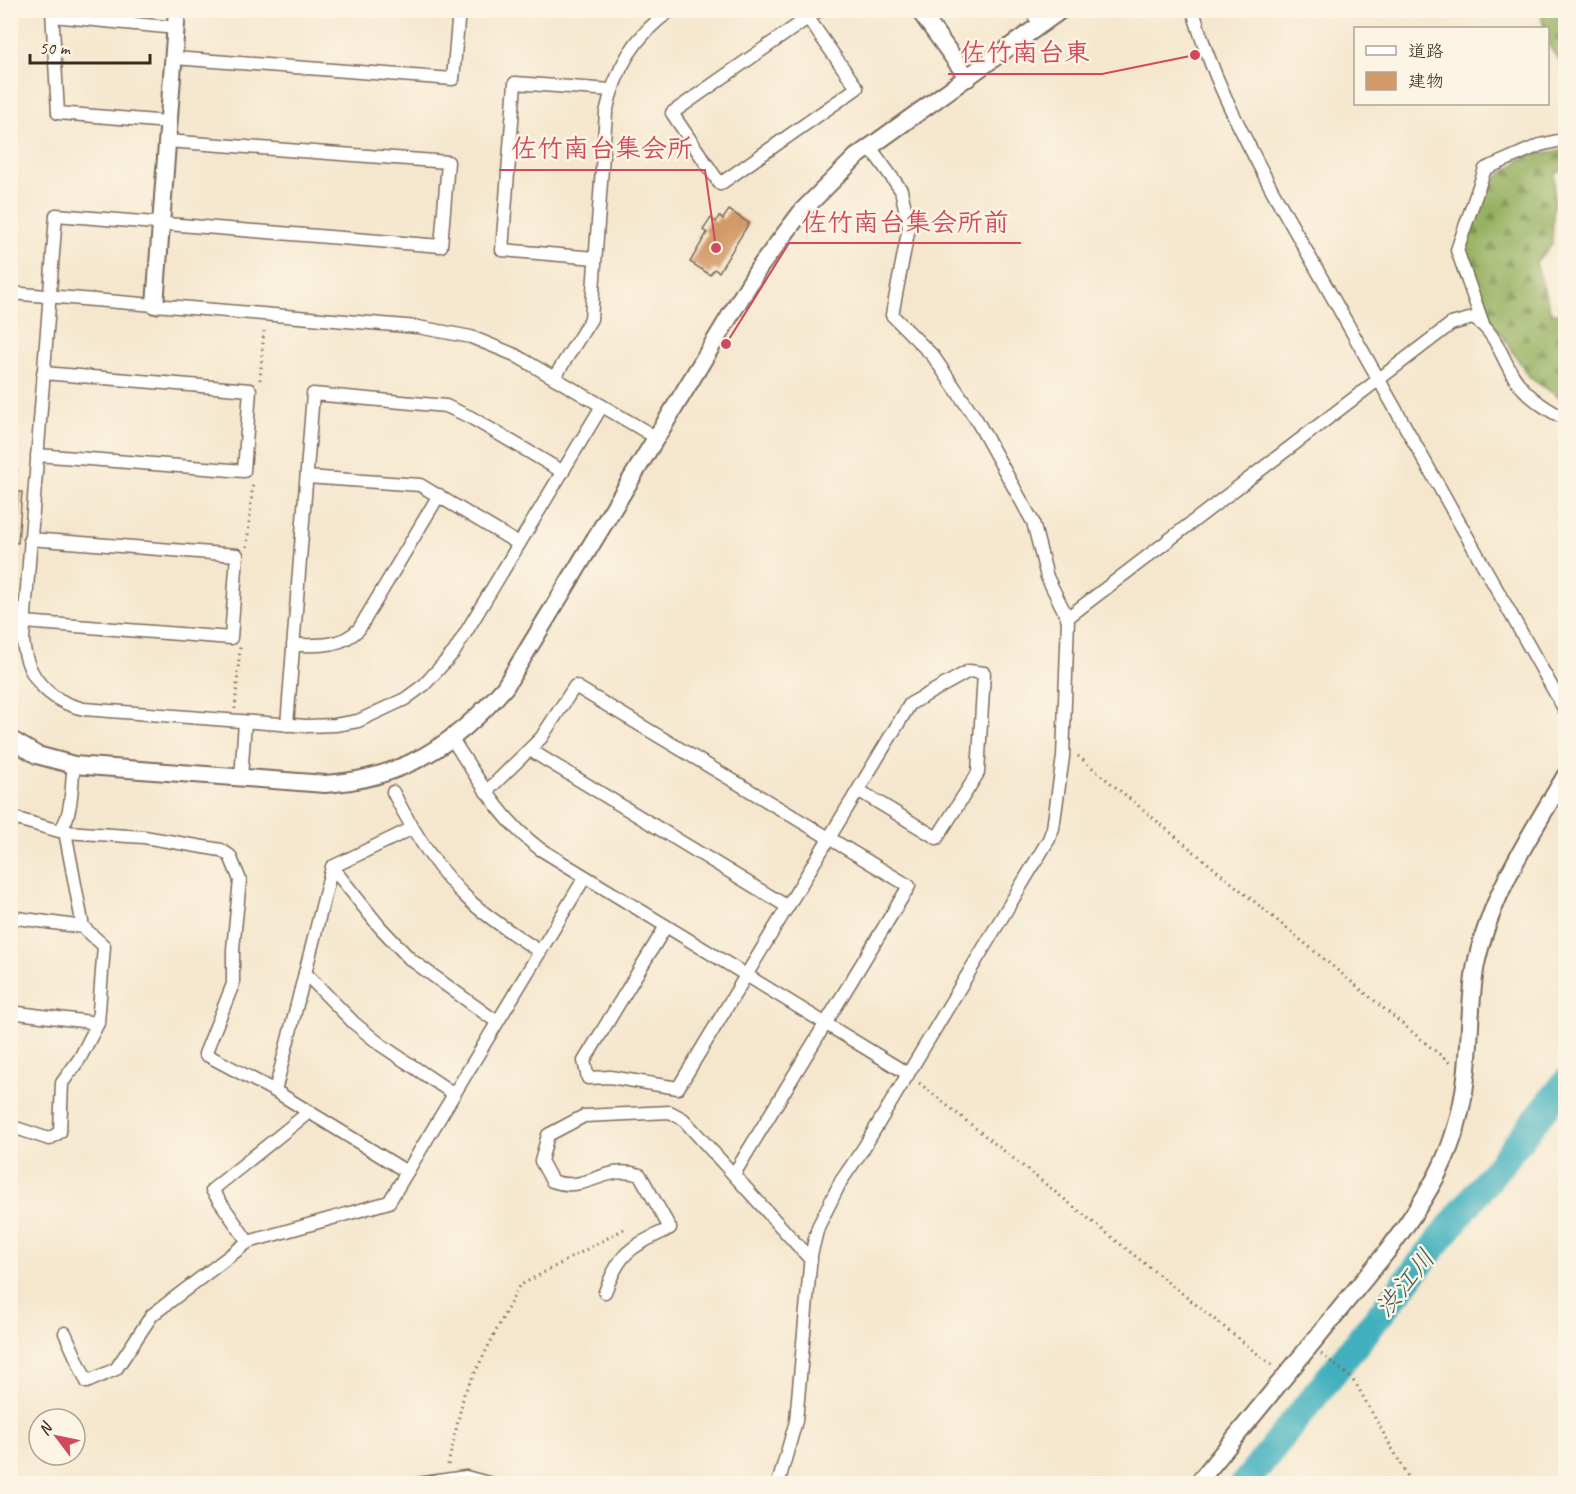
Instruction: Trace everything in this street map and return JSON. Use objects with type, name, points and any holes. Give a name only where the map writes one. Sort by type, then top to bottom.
[{"type":"street","points":[[154,305],[177,10]]},
{"type":"street","points":[[174,57],[453,80],[459,10]]},
{"type":"street","points":[[808,18],[856,88],[720,184],[672,113],[819,10]]},
{"type":"street","points":[[919,10],[968,78]]},
{"type":"street","points":[[10,740],[37,756],[74,765],[325,784],[352,782],[419,759],[452,739],[482,714],[505,687],[778,240],[825,185],[870,147],[1061,10]]},
{"type":"street","points":[[1192,10],[1209,56],[1244,135],[1566,712]]},
{"type":"street","points":[[554,378],[591,319],[606,113],[611,90],[625,57],[646,30],[664,13]]},
{"type":"street","points":[[169,122],[58,113],[53,14],[176,28]]},
{"type":"street","points":[[595,258],[502,250],[515,83],[611,90]]},
{"type":"street","points":[[1566,139],[1540,145],[1485,169],[1457,250],[1483,324],[1496,341],[1514,376],[1548,410],[1566,419]]},
{"type":"street","points":[[167,141],[448,162],[441,246],[56,215],[30,538],[24,652],[31,673],[45,691],[64,703],[84,709],[306,726],[358,721],[405,699],[424,685],[454,652],[602,406]]},
{"type":"street","points":[[778,1484],[796,1421],[811,1260],[818,1227],[827,1206],[1053,828],[1063,757],[1069,629],[1067,618],[1047,577],[1033,522],[976,420],[933,356],[892,315],[909,227],[901,190],[870,147]]},
{"type":"street","points":[[10,293],[418,327],[471,337],[507,351],[657,438]]},
{"type":"street","points":[[1067,618],[1451,324],[1473,318],[1483,324]]},
{"type":"street","points":[[37,456],[244,471],[246,448],[250,390],[43,374]]},
{"type":"street","points":[[287,725],[313,394],[446,406],[470,417],[563,472]]},
{"type":"street","points":[[307,477],[420,485],[519,544]]},
{"type":"street","points":[[293,645],[333,645],[344,642],[359,629],[439,495]]},
{"type":"street","points":[[24,622],[231,638],[232,626],[237,555],[30,538]]},
{"type":"street","points":[[666,926],[584,1061],[588,1078],[610,1077],[678,1088],[788,907],[829,838],[858,790],[910,704],[969,671],[984,673],[978,772],[937,838],[858,790]]},
{"type":"street","points":[[486,792],[530,750],[548,728],[575,686],[909,886],[734,1174]]},
{"type":"street","points":[[241,778],[245,722]]},
{"type":"street","points":[[452,739],[486,792],[525,837],[585,877],[908,1074]]},
{"type":"street","points":[[530,750],[788,907]]},
{"type":"street","points":[[74,765],[65,829],[83,927]]},
{"type":"street","points":[[1197,1484],[1419,1209],[1444,1166],[1459,1120],[1466,1077],[1476,964],[1486,927],[1502,887],[1566,775]]},
{"type":"street","points":[[393,792],[411,829],[429,856],[470,901],[540,952]]},
{"type":"street","points":[[10,817],[59,831],[65,829],[155,839],[221,850],[230,856],[240,880],[232,984],[205,1054],[275,1091],[407,1172]]},
{"type":"street","points":[[332,867],[411,829]]},
{"type":"street","points":[[275,1091],[332,867]]},
{"type":"street","points":[[332,867],[379,926],[410,959],[497,1022]]},
{"type":"street","points":[[65,1333],[87,1382],[116,1369],[152,1315],[248,1242],[389,1202],[585,877]]},
{"type":"street","points":[[10,916],[83,927],[104,946],[98,1023],[85,1049],[62,1083],[60,1132],[49,1140],[10,1126]]},
{"type":"street","points":[[305,973],[354,1023],[381,1045],[454,1094]]},
{"type":"street","points":[[10,1012],[98,1023]]},
{"type":"street","points":[[248,1242],[212,1190],[309,1112]]},
{"type":"street","points":[[605,1292],[612,1275],[628,1249],[670,1228],[640,1175],[624,1170],[567,1187],[552,1181],[541,1161],[548,1135],[584,1116],[670,1112],[683,1119],[811,1260]]},
{"type":"street","points":[[417,1484],[466,1477],[492,1484]]},
{"type":"path","points":[[260,389],[264,331]]},
{"type":"path","points":[[247,551],[253,482]]},
{"type":"path","points":[[235,714],[240,644]]},
{"type":"path","points":[[1078,756],[1466,1077]]},
{"type":"path","points":[[908,1074],[1284,1375]]},
{"type":"path","points":[[445,1479],[464,1394],[519,1286],[626,1228]]},
{"type":"path","points":[[1327,1358],[1356,1384],[1412,1484]]},
{"type":"green space","points":[[1540,11],[1565,11],[1565,70],[1549,46],[1549,27],[1544,27]]},
{"type":"green space","points":[[1565,150],[1565,169],[1555,173],[1552,244],[1536,263],[1551,313],[1565,314],[1565,401],[1530,378],[1486,311],[1465,256],[1473,213],[1495,179],[1527,155]]},
{"type":"building","points":[[729,210],[749,223],[719,272],[714,269],[710,275],[690,262],[707,233],[703,230],[711,218],[716,222],[719,216],[723,219]]},
{"type":"building","points":[[10,468],[17,469],[15,492],[22,492],[18,543],[10,542]]},
{"type":"waterway","name":"渋江川","points":[[1244,1484],[1566,1082]]},
{"type":"place","name":"佐竹南台東","points":[[1195,55]]},
{"type":"place","name":"佐竹南台集会所","points":[[716,248]]},
{"type":"place","name":"佐竹南台集会所前","points":[[726,344]]}]
